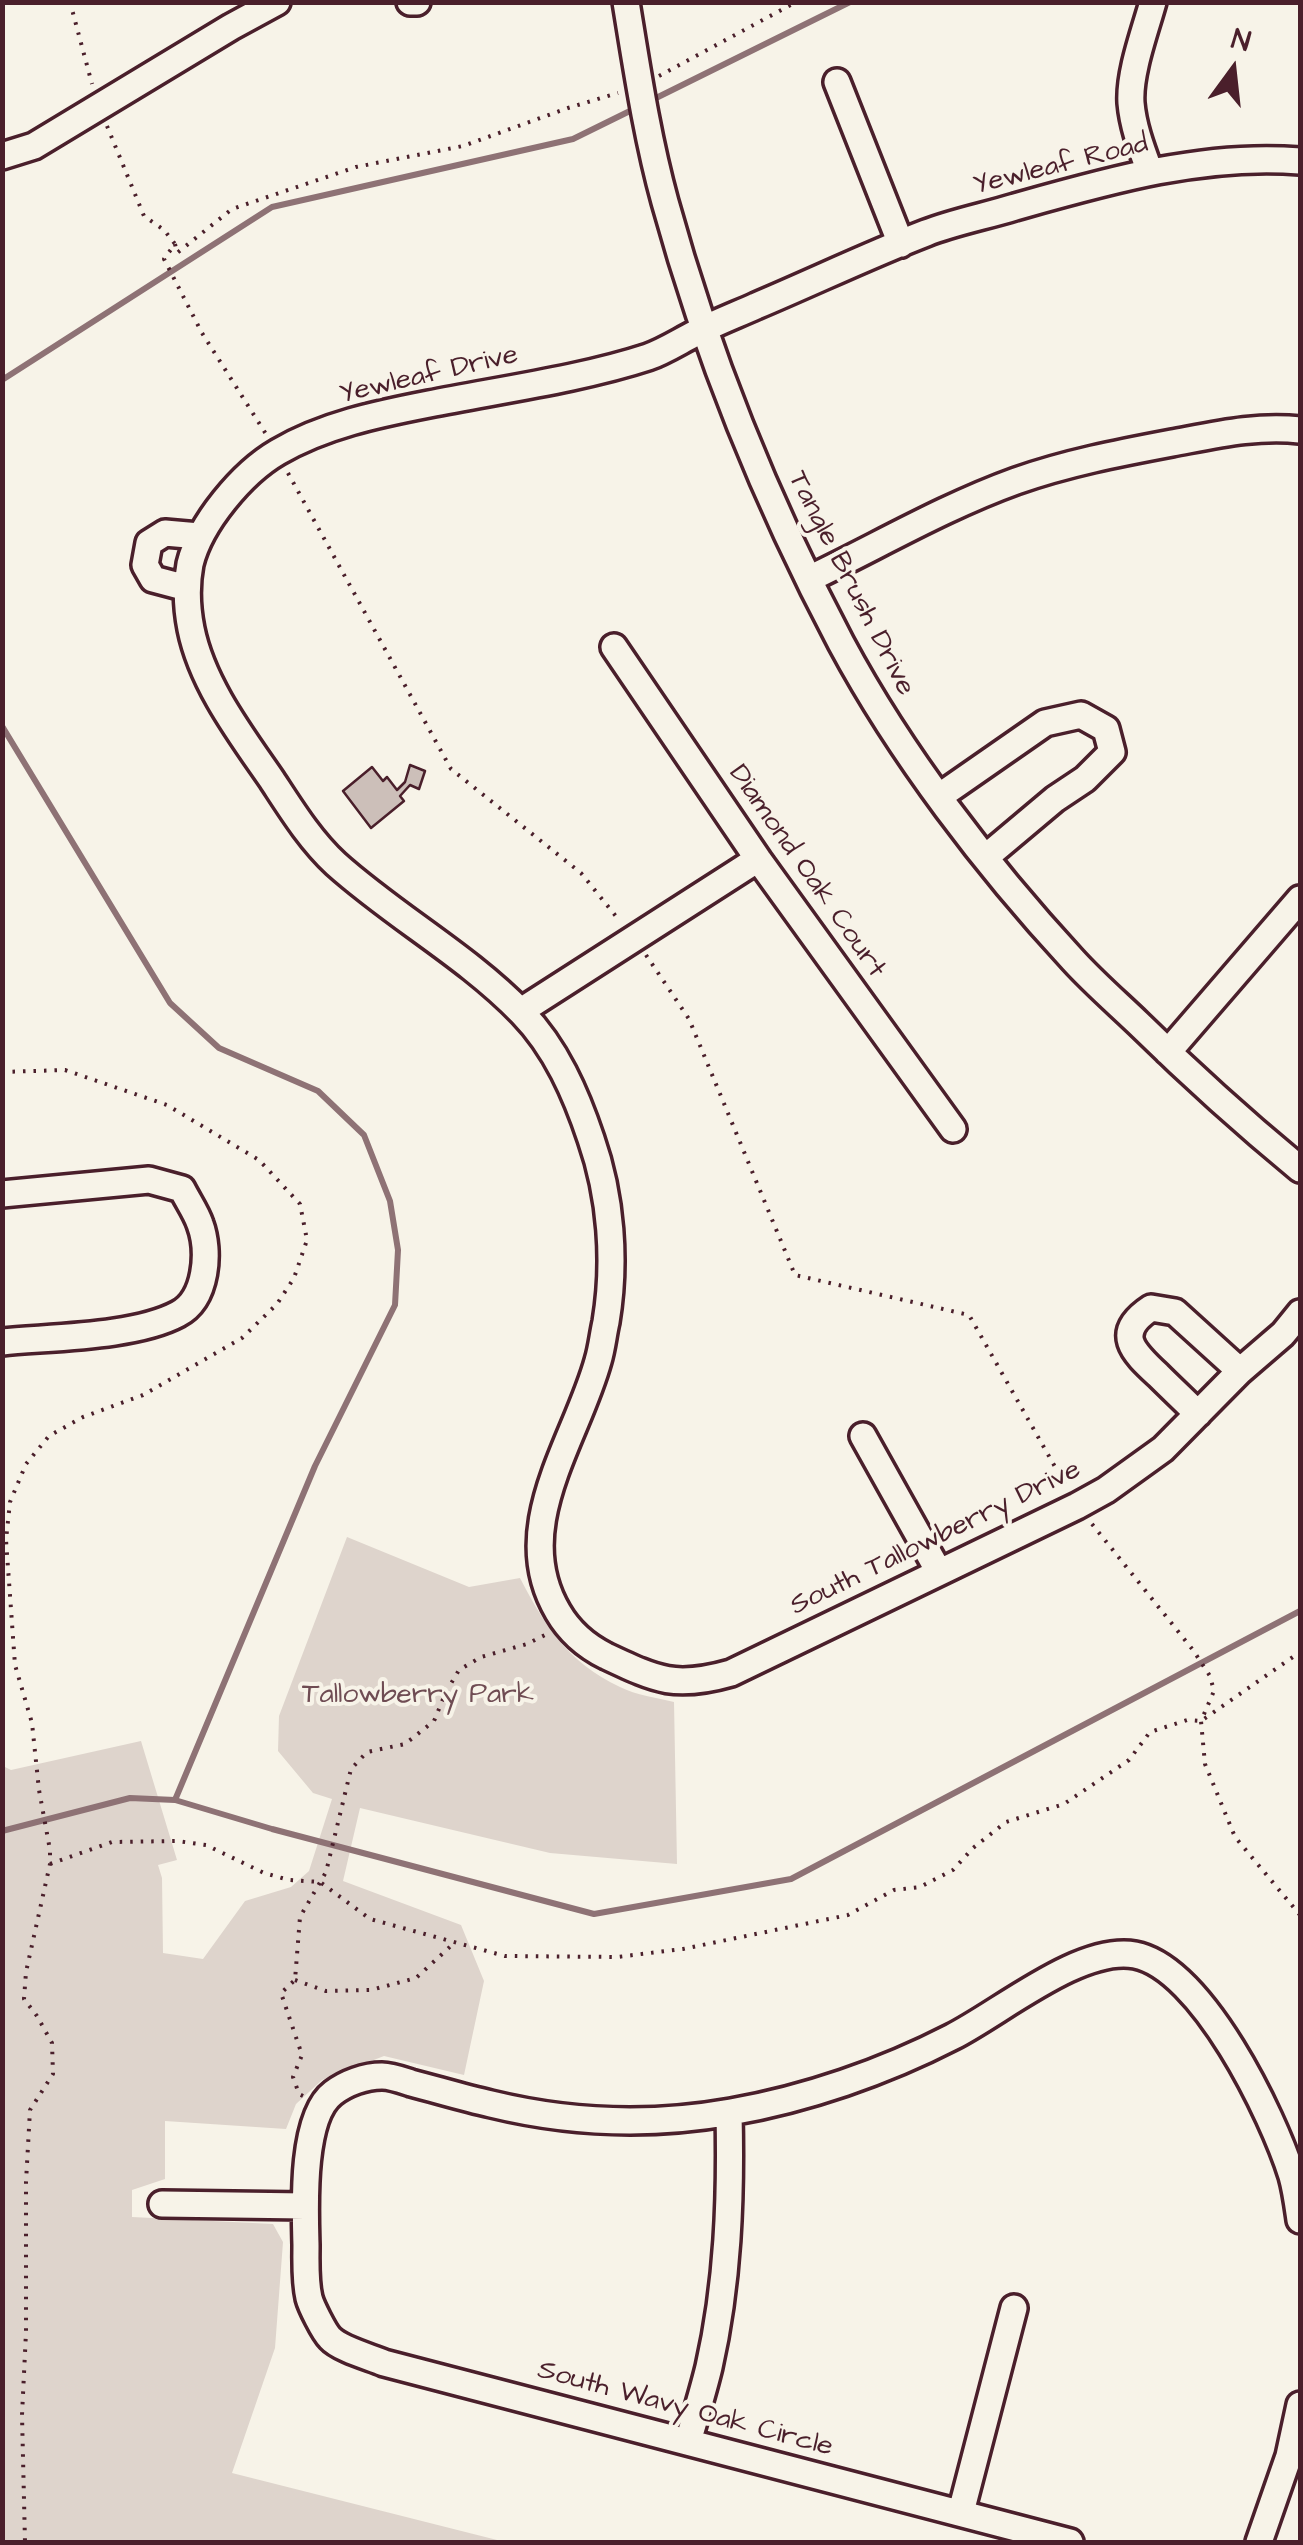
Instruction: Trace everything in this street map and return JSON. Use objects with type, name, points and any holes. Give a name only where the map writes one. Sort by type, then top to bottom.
[{"type":"street","points":[[2,156],[34,146],[277,2]]},
{"type":"street","name":"Tangle Brush Drive","points":[[626,2],[642,101],[665,200],[704,329],[748,445],[842,646],[940,796],[1074,962],[1240,1120],[1300,1169]]},
{"type":"street","points":[[1150,172],[1131,101],[1154,2]]},
{"type":"street","points":[[837,82],[901,244]]},
{"type":"street","name":"Yewleaf Road","points":[[704,329],[928,232],[1096,184],[1150,172],[1240,161],[1300,160]]},
{"type":"street","name":"Yewleaf Drive","points":[[188,577],[199,536],[245,478],[277,452],[342,424],[655,355],[704,329]]},
{"type":"street","points":[[809,579],[905,530],[1012,482],[1054,468],[1259,428],[1300,430]]},
{"type":"street","points":[[199,536],[165,532],[149,543],[144,565],[153,578],[188,577],[191,629],[218,696],[299,820],[332,860],[521,1012],[570,1083],[592,1142],[604,1184],[608,1222],[607,1313],[598,1362],[544,1510],[542,1538],[542,1582],[567,1624]]},
{"type":"street","name":"Diamond Oak Court","points":[[614,647],[758,859],[952,1128]]},
{"type":"street","points":[[940,796],[1045,723],[1081,715],[1106,729],[1112,752],[986,857]]},
{"type":"street","points":[[521,1012],[758,859]]},
{"type":"street","points":[[1168,1052],[1300,900]]},
{"type":"street","points":[[2,1194],[150,1180],[182,1190],[200,1222],[207,1252],[201,1287],[182,1313],[138,1329],[2,1342]]},
{"type":"street","points":[[1198,1414],[1133,1352],[1130,1330],[1138,1317],[1151,1308],[1175,1312],[1240,1371]]},
{"type":"street","name":"South Tallowberry Drive","points":[[567,1624],[595,1651],[656,1679],[680,1682],[732,1673],[1106,1490],[1163,1449],[1300,1313]]},
{"type":"street","points":[[863,1436],[939,1572]]},
{"type":"street","points":[[162,2204],[305,2206],[311,2138],[322,2106],[330,2095],[353,2081],[384,2075],[468,2099],[558,2118],[623,2120],[729,2112],[790,2099],[874,2072],[952,2037],[1068,1970],[1098,1958],[1133,1955],[1158,1964],[1185,1986],[1214,2020],[1296,2175],[1300,2220]]},
{"type":"street","points":[[688,2442],[709,2366],[726,2257],[731,2182],[729,2112]]},
{"type":"street","name":"South Wavy Oak Circle","points":[[305,2206],[309,2300],[330,2338],[384,2363],[1070,2542]]},
{"type":"street","points":[[961,2512],[1014,2308]]},
{"type":"street","points":[[1259,2542],[1289,2456],[1300,2405]]},
{"type":"path","points":[[70,2],[99,107],[144,216],[164,230],[177,253],[232,209],[356,167],[464,146],[568,108],[642,101],[796,2]]},
{"type":"path","points":[[175,244],[164,258],[178,285]]},
{"type":"path","points":[[2,1072],[65,1070],[166,1105],[258,1160],[300,1204],[307,1240],[294,1278],[277,1304],[242,1338],[143,1396],[83,1418],[49,1436],[26,1464],[10,1502],[6,1540],[16,1665],[32,1723],[50,1850],[24,1998],[52,2043],[53,2074],[30,2110],[22,2415],[25,2542]]},
{"type":"path","points":[[1077,1506],[1210,1676],[1214,1692],[1201,1721],[1205,1764],[1235,1837],[1300,1916]]},
{"type":"path","points":[[322,2106],[299,2094],[294,2076],[302,2054],[282,1993],[295,1980],[300,1918],[326,1872],[352,1770],[367,1752],[406,1744],[434,1721],[459,1670],[481,1657],[527,1644],[567,1624]]},
{"type":"path","points":[[50,1864],[112,1842],[177,1840],[206,1845],[264,1874],[320,1882],[370,1919],[504,1956],[616,1957],[683,1950],[848,1915],[894,1890],[920,1888],[954,1870],[973,1848],[1006,1822],[1064,1804],[1129,1760],[1150,1732],[1187,1720],[1201,1721],[1300,1652]]},
{"type":"path","points":[[295,1980],[326,1991],[371,1990],[416,1978],[455,1942]]},
{"type":"green space","name":"Tallowberry Park","points":[[347,1537],[469,1587],[520,1578],[549,1628],[572,1655],[626,1690],[674,1702],[677,1864],[550,1853],[360,1808],[343,1881],[461,1925],[484,1981],[464,2075],[384,2056],[322,2080],[296,2104],[286,2129],[165,2121],[165,2179],[132,2190],[132,2217],[273,2224],[283,2242],[275,2348],[232,2473],[505,2542],[3,2542],[3,1766],[11,1770],[141,1741],[177,1860],[158,1865],[162,1878],[163,1953],[203,1959],[245,1901],[291,1887],[309,1871],[332,1799],[313,1793],[278,1751],[279,1716]]},
{"type":"building","points":[[410,765],[425,771],[419,789],[410,785],[400,796],[404,801],[371,828],[343,791],[372,767],[397,790],[405,782]]},
{"type":"waterway","points":[[650,101],[850,2]]},
{"type":"waterway","points":[[2,380],[272,207],[573,139],[638,107]]},
{"type":"waterway","points":[[2,726],[170,1003],[219,1048],[318,1091],[364,1135],[390,1201],[398,1250],[395,1305],[315,1466],[175,1800]]},
{"type":"waterway","points":[[2,1831],[130,1798],[175,1800],[594,1914],[791,1879],[1300,1611]]}]
